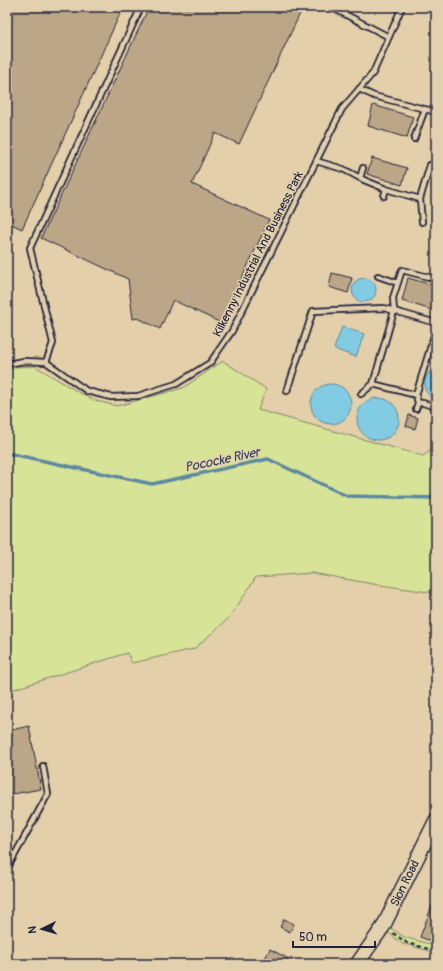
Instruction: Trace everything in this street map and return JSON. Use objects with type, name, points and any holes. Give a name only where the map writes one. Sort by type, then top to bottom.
[{"type":"street","name":"Sion Road","points":[[357,964],[383,928],[436,820]]},
{"type":"lane","points":[[7,364],[24,361],[46,362],[53,343],[30,248],[141,7]]},
{"type":"lane","points":[[331,7],[388,37]]},
{"type":"lane","name":"Kilkenny Industrial And Business Park","points":[[46,362],[87,391],[111,397],[138,396],[176,384],[210,363],[232,330],[342,109],[373,73],[402,7]]},
{"type":"lane","points":[[359,89],[374,96],[436,112]]},
{"type":"lane","points":[[414,139],[425,109]]},
{"type":"lane","name":"Kilkenny Industrial And Business Park","points":[[316,161],[343,169],[386,189],[420,200]]},
{"type":"lane","points":[[422,222],[420,200],[430,165]]},
{"type":"lane","points":[[360,178],[363,168]]},
{"type":"lane","points":[[384,196],[386,189]]},
{"type":"lane","points":[[361,394],[372,384],[394,311],[393,298],[402,270],[436,279]]},
{"type":"lane","points":[[378,276],[398,283]]},
{"type":"lane","points":[[287,391],[313,311],[384,308],[436,323]]},
{"type":"lane","points":[[416,410],[418,403],[416,395],[436,329]]},
{"type":"lane","points":[[372,384],[416,395]]},
{"type":"lane","points":[[418,403],[436,407]]},
{"type":"lane","points":[[7,869],[48,794],[43,766]]},
{"type":"path","points":[[388,930],[407,943],[436,951]]},
{"type":"green space","points":[[223,361],[266,389],[258,410],[423,456],[436,447],[436,592],[373,584],[312,573],[256,577],[230,617],[194,649],[132,663],[127,653],[11,690],[7,689],[7,372],[15,367],[35,366],[96,401],[117,406],[183,388]]},
{"type":"green space","points":[[389,927],[404,937],[436,946],[436,953],[405,944],[404,945],[386,931]]},
{"type":"water","points":[[364,278],[373,281],[376,290],[373,299],[364,302],[355,299],[352,290],[355,281]]},
{"type":"water","points":[[342,327],[364,334],[356,357],[334,349]]},
{"type":"water","points":[[436,371],[436,400],[432,399],[425,390],[425,380],[429,372]]},
{"type":"water","points":[[335,384],[342,387],[348,393],[351,404],[350,412],[342,421],[335,424],[327,424],[320,421],[312,412],[311,400],[314,393],[323,385]]},
{"type":"water","points":[[378,398],[393,404],[399,419],[393,434],[378,440],[363,434],[357,419],[363,404]]},
{"type":"building","points":[[7,7],[123,7],[22,229],[7,222]]},
{"type":"building","points":[[149,7],[303,7],[239,144],[215,133],[192,184],[269,220],[221,323],[173,300],[160,329],[138,318],[133,319],[128,279],[41,238]]},
{"type":"building","points":[[373,105],[413,117],[407,138],[368,126]]},
{"type":"building","points":[[372,158],[407,168],[402,185],[367,174]]},
{"type":"building","points":[[332,273],[352,278],[348,293],[329,287]]},
{"type":"building","points":[[408,278],[436,286],[436,296],[432,310],[402,301]]},
{"type":"building","points":[[409,415],[418,418],[415,429],[406,426]]},
{"type":"building","points":[[29,726],[41,789],[7,795],[7,731]]},
{"type":"building","points":[[436,898],[436,943],[420,937]]},
{"type":"building","points":[[284,919],[294,924],[290,932],[280,927]]},
{"type":"building","points":[[270,949],[298,964],[276,964],[265,958]]},
{"type":"waterway","name":"Pococke River","points":[[7,453],[152,484],[268,459],[347,496],[436,498]]}]
